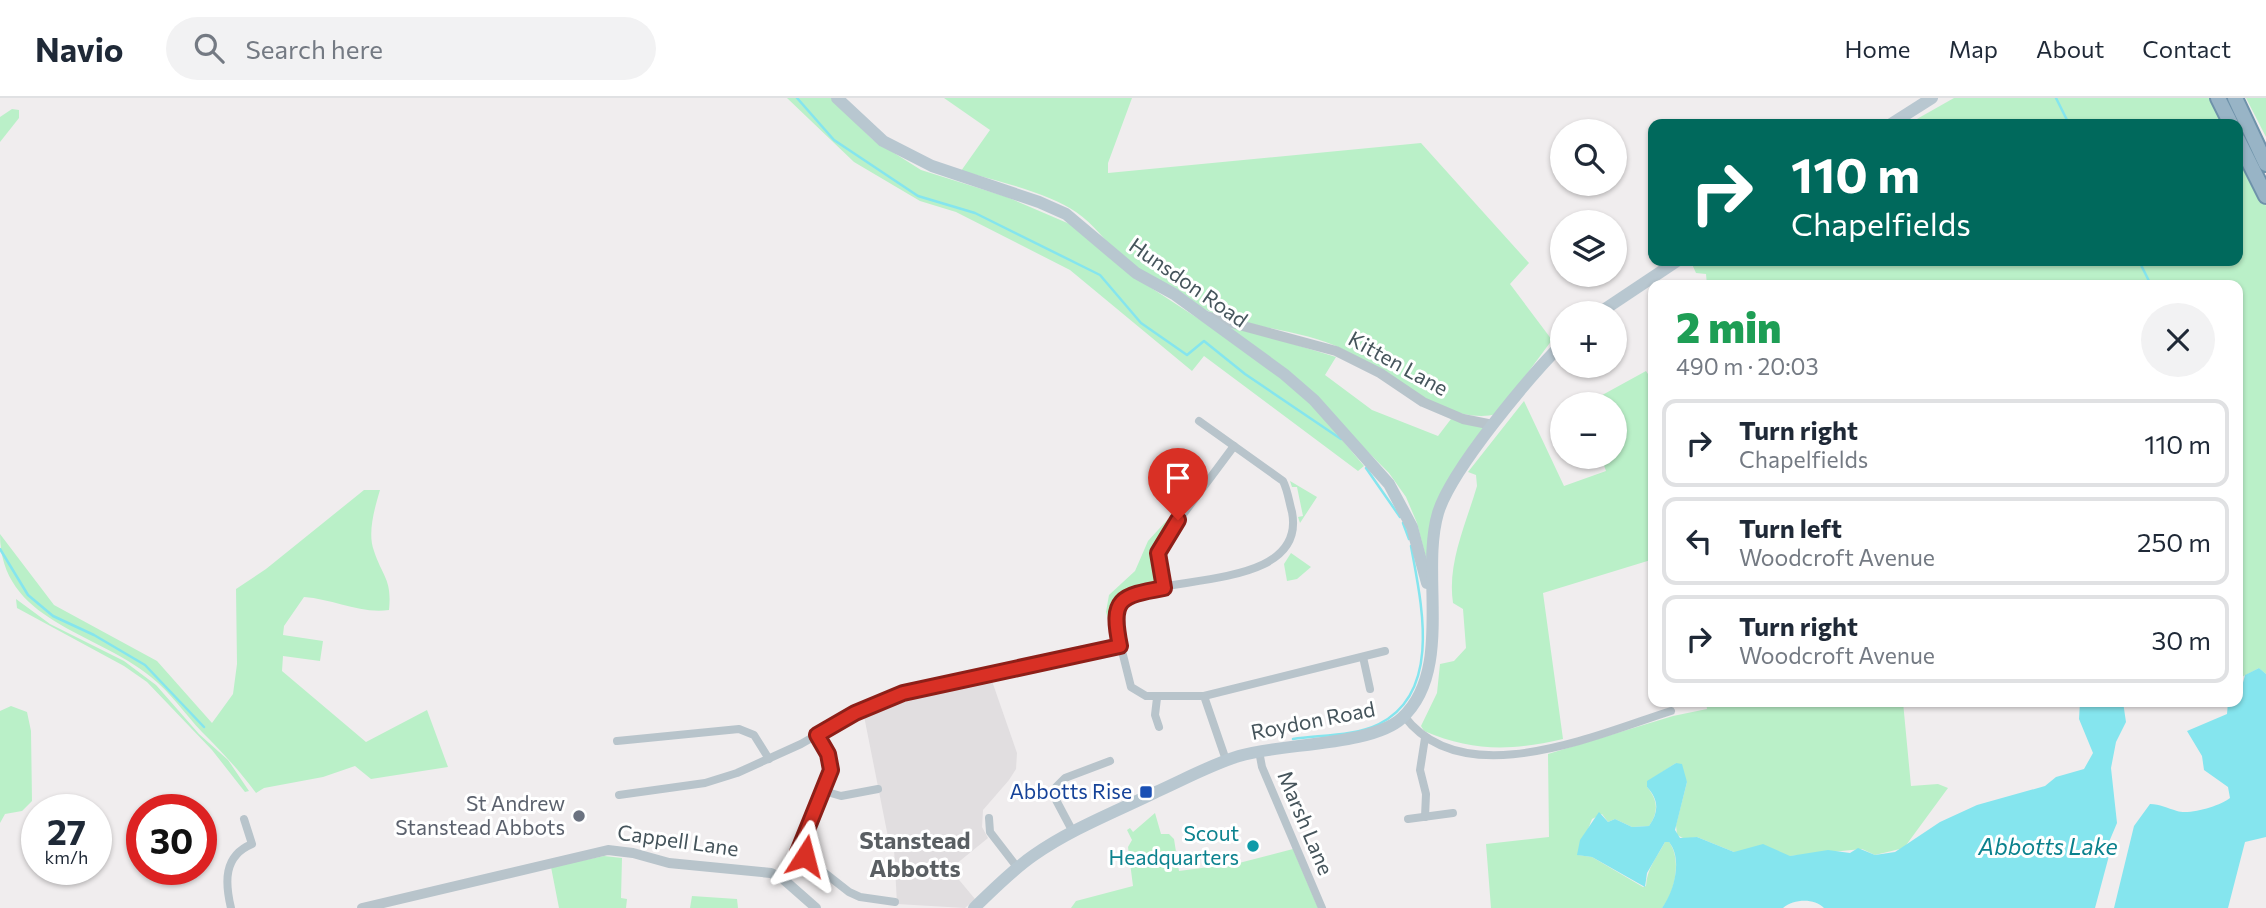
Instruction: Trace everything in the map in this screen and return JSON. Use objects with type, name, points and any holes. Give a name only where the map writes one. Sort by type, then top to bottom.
[{"type":"highway","points":[[2218,98],[2228,119]]},
{"type":"highway","points":[[2235,98],[2266,164]]},
{"type":"highway","points":[[2243,150],[2266,196]]},
{"type":"main road","name":"Hunsdon Road","points":[[837,98],[883,141],[932,166],[1039,202],[1066,214],[1136,273],[1203,316],[1284,374],[1314,400],[1389,484],[1412,527],[1431,593]]},
{"type":"main road","points":[[1899,119],[1932,98]]},
{"type":"main road","points":[[1648,280],[1670,266]]},
{"type":"main road","points":[[1617,301],[1648,280]]},
{"type":"main road","name":"Roydon Road","points":[[974,908],[1017,867],[1073,832],[1226,760],[1259,751],[1370,734],[1404,716],[1419,695],[1427,673],[1431,647],[1431,593],[1436,522],[1441,504],[1454,480],[1493,425],[1550,359]]},
{"type":"street","name":"Kitten Lane","points":[[1203,316],[1336,351],[1380,373],[1423,402],[1463,419],[1493,425]]},
{"type":"street","points":[[1199,421],[1283,481],[1293,520],[1287,542],[1276,558],[1264,566],[1131,594],[1118,604],[1115,619],[1131,687],[1143,695],[1157,698],[1204,696],[1385,651]]},
{"type":"street","points":[[1164,588],[1158,557],[1161,544],[1234,446]]},
{"type":"street","points":[[619,794],[705,783],[769,760],[855,713],[903,693],[1120,646]]},
{"type":"street","points":[[1363,657],[1370,689]]},
{"type":"street","points":[[1204,696],[1226,760]]},
{"type":"street","points":[[1157,698],[1155,715],[1159,727]]},
{"type":"street","points":[[1404,716],[1424,737],[1466,751],[1520,754],[1565,746],[1671,711]]},
{"type":"street","points":[[617,741],[743,729],[759,740],[769,760]]},
{"type":"street","points":[[783,879],[798,852],[824,791],[831,765],[817,735]]},
{"type":"street","points":[[1424,737],[1420,774],[1426,794],[1425,817]]},
{"type":"street","name":"Marsh Lane","points":[[1259,751],[1262,767],[1322,908]]},
{"type":"street","points":[[1073,832],[1056,800],[1056,787],[1065,778],[1110,761]]},
{"type":"street","points":[[824,791],[841,796],[878,789]]},
{"type":"street","points":[[1408,819],[1453,813]]},
{"type":"street","points":[[989,818],[990,832],[1017,867]]},
{"type":"street","points":[[232,908],[226,887],[228,870],[239,850],[252,844],[244,819]]},
{"type":"street","name":"Cappell Lane","points":[[362,908],[608,850],[686,866],[771,873],[783,879],[816,908]]},
{"type":"street","points":[[798,852],[849,892],[860,897],[895,902]]},
{"type":"shaded area","points":[[992,681],[1017,753],[1016,769],[983,810],[982,827],[988,838],[950,869],[975,899],[965,908],[897,904],[894,849],[888,837],[864,716],[924,692]]},
{"type":"green space","points":[[787,98],[831,98],[872,139],[921,170],[1007,197],[1072,225],[1130,274],[1208,325],[1284,380],[1313,405],[1364,466],[1358,471],[1204,356],[1192,371],[1070,270],[956,212],[920,201],[854,162]]},
{"type":"green space","points":[[944,98],[1132,98],[1108,163],[1108,173],[1421,143],[1529,263],[1510,284],[1550,337],[1550,343],[1497,414],[1478,416],[1458,413],[1418,395],[1326,342],[1210,312],[1149,278],[1119,254],[1089,223],[1065,205],[1021,188],[961,171],[990,130]]},
{"type":"green space","points":[[1954,98],[2213,98],[2223,119],[1917,119]]},
{"type":"green space","points":[[2246,98],[2266,98],[2266,137]]},
{"type":"green space","points":[[12,109],[19,110],[19,118],[0,142],[0,117]]},
{"type":"green space","points":[[2243,162],[2266,206],[2266,674],[2259,668],[2243,676],[2243,280],[1707,280],[1706,274],[1696,273],[1693,266],[2243,266]]},
{"type":"green space","points":[[1221,322],[1336,357],[1325,375],[1372,410],[1438,436],[1451,419],[1487,427],[1456,467],[1428,565],[1417,523],[1406,497],[1389,473],[1355,439]]},
{"type":"green space","points":[[1646,371],[1648,561],[1543,593],[1563,739],[1527,746],[1493,747],[1459,743],[1424,731],[1421,726],[1437,693],[1440,664],[1454,661],[1466,648],[1463,609],[1453,603],[1452,588],[1455,558],[1477,486],[1476,475],[1468,472],[1524,401],[1550,456],[1550,469],[1556,469],[1564,486],[1606,471],[1605,469],[1627,469],[1627,392],[1608,392]]},
{"type":"green space","points":[[1290,481],[1317,497],[1300,523],[1298,517],[1303,516],[1297,487],[1292,487]]},
{"type":"green space","points":[[364,490],[380,490],[371,536],[388,585],[389,610],[368,610],[304,597],[284,626],[283,635],[323,641],[320,661],[283,656],[282,671],[366,742],[427,710],[448,767],[371,779],[355,766],[323,777],[264,788],[256,793],[158,683],[129,661],[33,606],[16,587],[4,564],[0,534],[54,605],[157,661],[212,723],[233,694],[237,664],[236,589],[266,569]]},
{"type":"green space","points":[[1168,519],[1172,523],[1159,542],[1156,552],[1156,582],[1120,598],[1113,610],[1111,629],[1106,612],[1109,595],[1135,571],[1148,541]]},
{"type":"green space","points":[[1291,553],[1311,567],[1297,579],[1287,581],[1284,564]]},
{"type":"green space","points":[[16,599],[50,624],[124,661],[156,685],[199,734],[228,760],[249,791],[245,792],[212,750],[147,682],[124,666],[17,608]]},
{"type":"green space","points":[[11,706],[27,712],[31,731],[32,794],[21,794],[21,811],[5,814],[0,823],[0,711]]},
{"type":"green space","points":[[1903,707],[1911,786],[1938,784],[1948,788],[1904,848],[1875,855],[1862,849],[1790,856],[1734,852],[1697,837],[1685,839],[1677,835],[1676,825],[1687,782],[1676,763],[1647,782],[1656,806],[1649,826],[1632,827],[1615,819],[1608,822],[1602,814],[1592,819],[1578,855],[1592,857],[1643,887],[1646,886],[1648,874],[1665,842],[1669,842],[1675,857],[1675,876],[1667,902],[1662,908],[1491,908],[1486,844],[1549,837],[1548,754],[1673,716],[1707,709]]},
{"type":"green space","points":[[1155,813],[1161,834],[1169,834],[1174,839],[1179,871],[1239,863],[1293,849],[1318,908],[1071,908],[1076,901],[1133,886],[1128,847],[1132,840],[1127,830],[1130,828],[1133,832]]},
{"type":"green space","points":[[604,856],[622,858],[621,898],[627,899],[626,908],[559,908],[551,867]]},
{"type":"green space","points":[[692,896],[737,899],[738,908],[690,908]]},
{"type":"water","name":"Abbotts Lake","points":[[2259,668],[2266,674],[2266,837],[2245,842],[2228,908],[2114,908],[2134,826],[2150,804],[2189,812],[2212,807],[2230,798],[2228,787],[2204,770],[2202,756],[2187,731],[2227,714],[2228,707],[2243,707],[2245,675]]},
{"type":"water","name":"Abbotts Lake","points":[[2080,707],[2124,707],[2126,722],[2116,742],[2111,768],[2117,823],[2109,842],[2110,852],[2095,908],[1824,908],[1804,901],[1783,908],[1662,908],[1673,885],[1676,866],[1669,842],[1665,842],[1647,873],[1645,887],[1592,857],[1577,855],[1580,840],[1599,812],[1608,822],[1615,819],[1632,827],[1649,826],[1655,816],[1656,806],[1647,781],[1676,763],[1682,764],[1687,782],[1675,830],[1680,838],[1697,837],[1734,852],[1763,844],[1790,856],[1828,850],[1850,853],[1858,848],[1875,855],[1895,852],[1940,822],[1977,805],[2045,786],[2056,777],[2084,769],[2093,753],[2079,719]]},
{"type":"waterway","points":[[797,98],[834,140],[918,196],[975,213],[1100,275],[1141,323],[1187,355],[1204,341],[1245,374],[1341,439]]},
{"type":"waterway","points":[[2056,98],[2066,119]]},
{"type":"waterway","points":[[2142,266],[2148,280]]},
{"type":"waterway","points":[[1366,468],[1400,517]]},
{"type":"waterway","points":[[1403,523],[1409,539]]},
{"type":"waterway","points":[[1293,739],[1370,728],[1399,709],[1412,691],[1420,668],[1423,644],[1419,593],[1411,546]]},
{"type":"waterway","points":[[0,549],[28,595],[53,616],[94,635],[145,665],[204,727]]},
{"type":"place","name":"Abbotts Rise","points":[[1146,792]]},
{"type":"place","name":"St Andrew Stanstead Abbots","points":[[579,816]]},
{"type":"place","name":"Scout Headquarters","points":[[1253,846]]},
{"type":"district","name":"Stanstead Abbotts","points":[[915,855]]},
{"type":"route","points":[[805,856],[798,852],[829,781],[831,770],[830,759],[817,735],[855,713],[903,693],[1120,646],[1115,619],[1118,604],[1131,594],[1164,588],[1158,553],[1164,538],[1178,520]]}]
